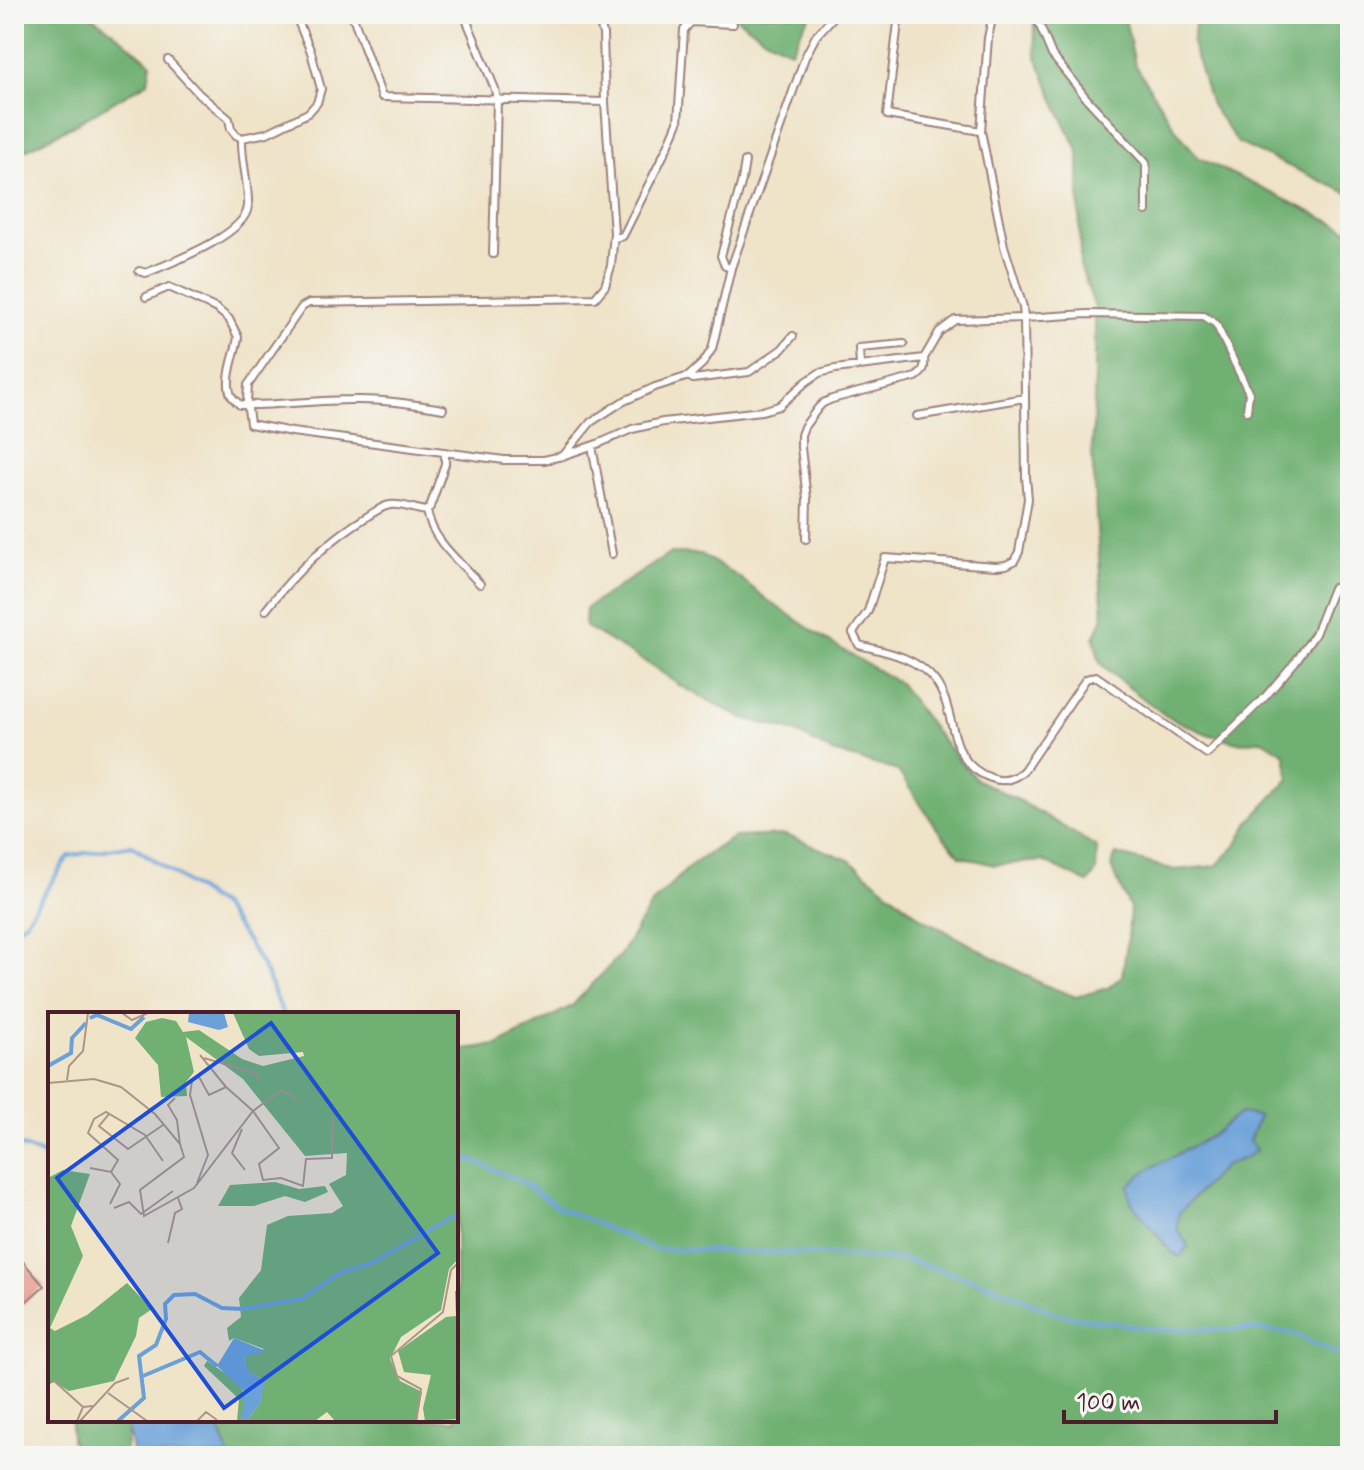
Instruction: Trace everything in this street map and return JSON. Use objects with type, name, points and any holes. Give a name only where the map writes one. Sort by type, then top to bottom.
[{"type":"lane","points":[[168,60],[199,94],[229,119],[236,135],[242,138],[267,133],[308,113],[317,103],[321,89],[311,52],[295,14]]},
{"type":"lane","points":[[352,14],[382,97],[605,102]]},
{"type":"lane","points":[[464,14],[497,100],[493,254]]},
{"type":"lane","points":[[597,14],[603,34],[614,238],[605,286],[595,298],[309,303],[302,307],[248,385],[250,424],[504,460],[544,460],[592,446],[632,429],[779,406],[819,373],[924,358]]},
{"type":"lane","points":[[562,456],[591,422],[622,402],[689,376],[712,349],[731,268],[805,57],[816,36],[836,14]]},
{"type":"lane","points":[[899,14],[887,115],[981,131]]},
{"type":"lane","points":[[993,14],[988,38],[981,131],[1004,246],[1024,318],[1028,499],[1019,552],[1014,561],[996,566],[885,558],[868,611],[853,633],[859,645],[908,658],[935,680],[945,698],[959,750],[972,767],[989,778],[1002,781],[1017,777],[1024,770],[1086,679],[1096,676],[1207,754],[1265,697],[1295,662],[1315,634],[1333,588]]},
{"type":"lane","points":[[1035,14],[1052,55],[1087,99],[1146,163],[1146,211]]},
{"type":"lane","points":[[614,238],[623,236],[678,122],[684,30],[691,22],[733,24]]},
{"type":"lane","points":[[139,271],[146,273],[205,248],[242,219],[248,207],[242,138]]},
{"type":"lane","points":[[731,268],[725,266],[721,256],[745,161]]},
{"type":"lane","points":[[146,297],[169,287],[217,309],[229,319],[238,337],[229,384],[231,395],[240,405],[354,399],[443,409]]},
{"type":"lane","points":[[806,539],[807,499],[801,448],[804,427],[823,403],[916,377],[923,371],[924,358],[939,332],[955,320],[1087,314],[1204,316],[1216,324],[1249,393],[1247,411]]},
{"type":"lane","points":[[689,376],[693,379],[749,372],[782,349],[793,336]]},
{"type":"lane","points":[[860,366],[859,348],[904,344]]},
{"type":"lane","points":[[917,416],[1025,398]]},
{"type":"lane","points":[[592,446],[612,554]]},
{"type":"lane","points":[[445,452],[445,464],[427,511],[429,524],[436,536],[480,584]]},
{"type":"lane","points":[[266,610],[301,568],[319,552],[346,530],[386,505],[397,504],[427,511]]},
{"type":"green space","points":[[14,14],[88,14],[151,63],[148,82],[14,156]]},
{"type":"green space","points":[[731,14],[812,14],[791,51],[765,38]]},
{"type":"green space","points":[[1033,14],[1124,14],[1135,64],[1176,130],[1199,158],[1350,231],[1350,1456],[229,1456],[217,1422],[458,1422],[458,1050],[497,1045],[572,1006],[620,955],[651,905],[691,865],[734,837],[786,835],[849,860],[920,917],[1042,984],[1076,997],[1108,988],[1122,976],[1130,908],[1111,867],[1116,854],[1175,870],[1216,866],[1236,846],[1249,822],[1289,779],[1285,754],[1263,740],[1242,743],[1207,734],[1166,716],[1100,663],[1094,638],[1103,617],[1092,455],[1095,308],[1080,265],[1079,152],[1036,55]]},
{"type":"green space","points":[[1197,14],[1350,14],[1350,194],[1238,143],[1211,105],[1192,43]]},
{"type":"green space","points":[[671,553],[701,554],[831,643],[899,683],[977,780],[1020,801],[1097,847],[1096,872],[1088,883],[1043,861],[994,865],[960,856],[940,833],[898,771],[833,752],[793,731],[740,717],[679,685],[585,626],[586,608]]},
{"type":"green space","points":[[71,1422],[130,1422],[125,1456],[79,1456],[71,1440]]},
{"type":"water","points":[[1240,1113],[1259,1116],[1249,1141],[1256,1150],[1224,1166],[1179,1213],[1177,1228],[1188,1246],[1180,1257],[1172,1253],[1131,1202],[1128,1186],[1147,1170],[1212,1136]]},
{"type":"water","points":[[130,1422],[217,1422],[229,1456],[133,1456]]},
{"type":"building","points":[[14,1251],[44,1286],[14,1312]]},
{"type":"building","points":[[14,1417],[20,1445],[26,1456],[14,1456]]},
{"type":"waterway","points":[[14,930],[25,922],[69,856],[132,845],[221,906],[265,971],[282,1012]]},
{"type":"waterway","points":[[14,1144],[48,1156]]},
{"type":"waterway","points":[[458,1155],[519,1180],[558,1207],[655,1249],[907,1260],[991,1285],[1057,1314],[1158,1330],[1257,1329],[1290,1333],[1338,1354],[1350,1355]]}]
